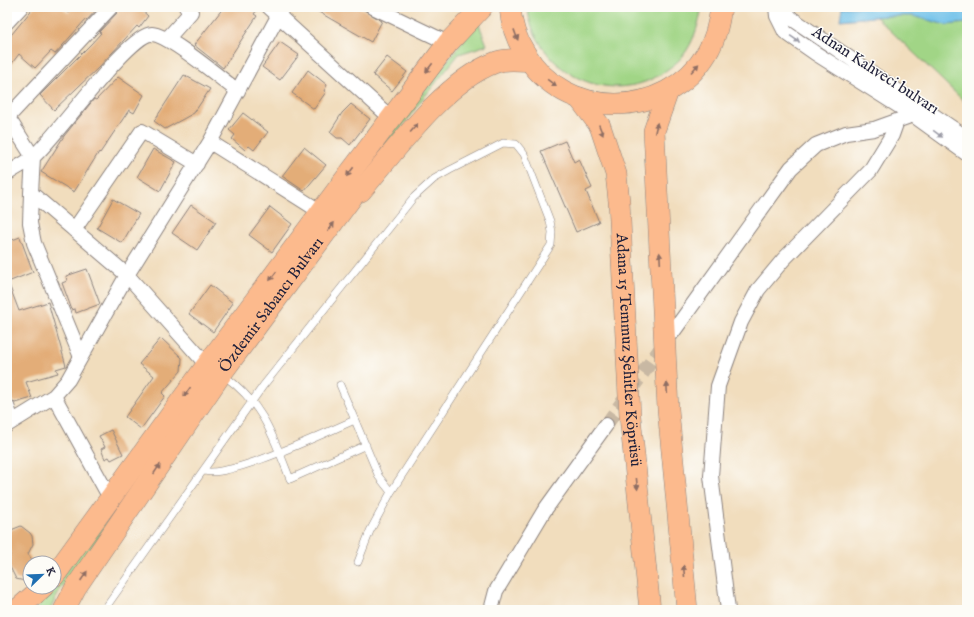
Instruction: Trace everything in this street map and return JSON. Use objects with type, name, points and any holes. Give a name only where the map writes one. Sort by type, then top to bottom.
[{"type":"main road","name":"Özdemir Sabancı Bulvarı","points":[[64,610],[76,587],[214,370],[321,212],[448,43],[482,7]]},
{"type":"main road","points":[[510,7],[514,30],[520,44],[530,62],[549,82],[564,92],[592,103],[626,105],[646,100],[668,91],[683,81],[707,53],[719,22],[721,7]]},
{"type":"main road","name":"Özdemir Sabancı Bulvarı","points":[[62,565],[110,498],[355,193],[361,191],[422,120],[459,82],[478,70],[495,62],[506,60],[530,62]]},
{"type":"main road","points":[[668,91],[654,131],[668,409],[687,610]]},
{"type":"main road","name":"Adana 15 Temmuz Şehitler Köprüsü","points":[[579,98],[600,126],[616,174],[620,201],[632,432],[650,610]]},
{"type":"main road","points":[[17,610],[34,595]]},
{"type":"street","points":[[7,22],[21,7]]},
{"type":"street","points":[[81,357],[34,243],[30,224],[33,157],[7,116],[111,7]]},
{"type":"street","points":[[167,39],[191,12],[186,7]]},
{"type":"street","points":[[373,7],[448,43]]},
{"type":"street","name":"Adnan Kahveci bulvarı","points":[[776,7],[777,16],[785,32],[815,53],[913,115],[967,154]]},
{"type":"street","name":"Adnan Kahveci bulvarı","points":[[781,7],[791,18],[820,36],[967,138]]},
{"type":"street","points":[[7,406],[10,423],[54,396],[68,380],[127,275],[210,142],[238,91],[277,10],[391,118]]},
{"type":"street","points":[[7,174],[33,157],[93,87],[135,43],[144,36],[152,34],[167,39],[238,91]]},
{"type":"street","points":[[673,332],[791,168],[816,145],[846,133],[874,129],[913,115]]},
{"type":"street","points":[[728,610],[711,476],[718,386],[741,322],[758,290],[783,260],[870,171],[892,135],[897,121]]},
{"type":"street","points":[[74,230],[142,131],[197,164]]},
{"type":"street","points":[[210,142],[321,212]]},
{"type":"street","points":[[31,193],[127,275],[214,370]]},
{"type":"street","points":[[54,396],[110,498]]},
{"type":"street","points":[[490,610],[496,591],[544,510],[606,425]]},
{"type":"lane","points":[[104,610],[268,380],[418,193],[442,174],[499,145],[507,142],[516,144],[524,154],[550,221],[552,232],[551,245],[391,492],[370,532],[358,562]]},
{"type":"lane","points":[[214,370],[253,402],[268,424],[290,479],[366,445]]},
{"type":"lane","points":[[340,385],[379,477],[391,492]]},
{"type":"lane","points":[[204,471],[209,473],[225,471],[355,420]]},
{"type":"green space","points":[[528,7],[702,7],[693,40],[679,61],[653,79],[636,85],[619,87],[602,86],[585,81],[556,63],[535,35],[529,18]]},
{"type":"green space","points":[[866,7],[967,7],[967,104]]},
{"type":"green space","points":[[478,22],[487,45],[459,54],[421,101],[62,587],[62,576],[355,177]]},
{"type":"green space","points":[[47,595],[58,595],[50,610],[42,610],[36,607]]},
{"type":"water","points":[[842,7],[967,7],[967,23],[946,25],[913,16],[885,16],[840,20]]},
{"type":"building","points":[[34,7],[62,7],[68,13],[73,7],[99,7],[87,20],[86,19],[55,54],[51,51],[35,68],[19,54],[7,70],[7,40]]},
{"type":"building","points":[[119,7],[138,7],[148,16],[139,28],[137,26],[99,67],[54,110],[40,95],[101,33],[99,32],[117,13]]},
{"type":"building","points":[[224,7],[259,7],[254,14],[257,16],[223,68],[194,45]]},
{"type":"building","points":[[310,7],[359,7],[382,21],[371,42]]},
{"type":"building","points":[[280,42],[299,55],[280,80],[262,67]]},
{"type":"building","points":[[387,57],[407,72],[392,91],[373,75]]},
{"type":"building","points":[[308,70],[327,85],[324,91],[326,92],[314,109],[292,93]]},
{"type":"building","points":[[184,75],[210,89],[194,113],[165,129],[154,121]]},
{"type":"building","points":[[118,77],[144,95],[134,113],[129,110],[100,153],[99,152],[74,192],[41,172],[64,136],[94,99],[96,100]]},
{"type":"building","points":[[351,104],[370,119],[350,145],[342,138],[337,138],[330,132],[342,113]]},
{"type":"building","points":[[243,113],[268,132],[254,150],[249,146],[245,150],[232,139],[235,135],[229,130]]},
{"type":"building","points":[[565,141],[574,162],[579,159],[592,188],[586,191],[599,222],[576,232],[541,151]]},
{"type":"building","points":[[304,147],[326,165],[304,191],[282,176]]},
{"type":"building","points":[[153,149],[176,162],[160,191],[137,177]]},
{"type":"building","points":[[113,199],[139,214],[122,243],[97,228]]},
{"type":"building","points":[[191,205],[216,222],[197,250],[172,233]]},
{"type":"building","points":[[270,207],[292,224],[272,252],[249,235]]},
{"type":"building","points":[[20,237],[33,272],[8,282],[19,311],[48,302],[66,366],[56,369],[58,373],[26,382],[32,398],[15,403],[9,398],[7,391],[7,242]]},
{"type":"building","points":[[87,269],[100,304],[76,313],[75,309],[72,310],[62,283],[67,281],[66,276]]},
{"type":"building","points":[[210,285],[233,303],[213,332],[189,314]]},
{"type":"building","points":[[161,338],[182,358],[181,371],[162,393],[165,396],[141,429],[125,417],[154,376],[139,364]]},
{"type":"building","points":[[111,430],[123,454],[111,460],[109,457],[105,459],[101,449],[105,447],[99,436]]},
{"type":"building","points":[[21,526],[32,536],[33,544],[29,555],[22,555],[22,580],[16,579],[9,565],[10,551],[7,548],[8,534],[11,530]]},
{"type":"tunnel","points":[[606,425],[665,342]]}]
